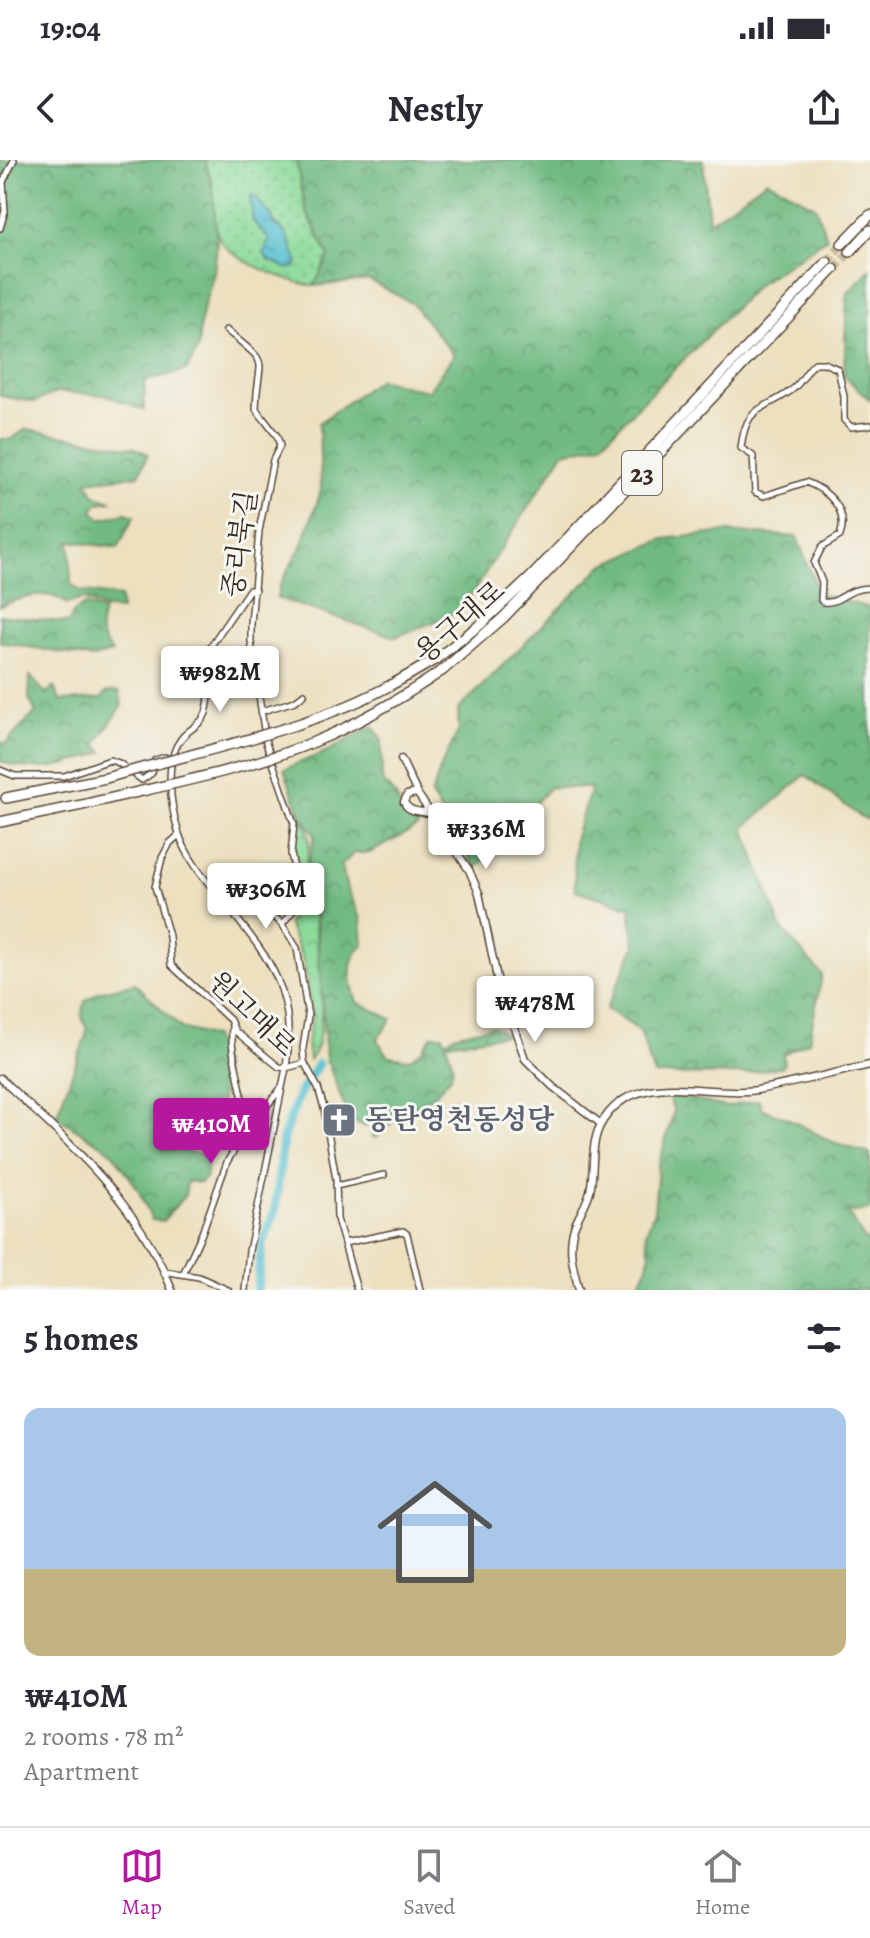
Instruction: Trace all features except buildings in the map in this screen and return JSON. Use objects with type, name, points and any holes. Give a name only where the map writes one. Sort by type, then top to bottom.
[{"type":"highway","points":[[870,215],[849,247],[870,232]]},
{"type":"highway","name":"용구대로","points":[[0,822],[82,805],[265,759],[314,742],[383,709],[443,670],[503,618],[537,583],[830,265],[531,577],[481,624],[436,659],[403,679],[318,717],[106,778],[6,798]]},
{"type":"street","points":[[0,228],[5,211],[3,182],[14,160]]},
{"type":"street","name":"중리북길","points":[[226,330],[259,356],[262,366],[256,409],[277,436],[280,446],[273,460],[259,531],[251,642],[273,767],[294,824],[291,854],[297,899],[292,912],[282,924]]},
{"type":"street","points":[[870,425],[851,427],[844,420],[844,396],[838,369],[815,363],[790,392],[753,413],[742,437],[741,448],[753,456],[755,492],[764,496],[806,482],[832,498],[844,526],[840,536],[822,547],[814,563],[822,582],[821,600],[831,603],[854,589],[870,588]]},
{"type":"street","points":[[255,590],[249,590],[206,653],[210,688],[206,711],[201,722],[183,736],[172,762],[173,806],[180,835],[195,867],[258,944],[284,993],[290,1026],[286,1068],[306,1064]]},
{"type":"street","points":[[262,711],[295,701],[304,694]]},
{"type":"street","points":[[0,770],[15,776],[64,776],[110,760],[142,780],[152,773],[155,760],[165,757],[172,762]]},
{"type":"street","points":[[401,759],[417,793],[469,870],[479,893],[497,978],[525,1059],[552,1086],[601,1124]]},
{"type":"street","points":[[417,793],[407,795],[404,802],[407,808],[413,812],[422,810],[432,814]]},
{"type":"street","name":"원고매로","points":[[180,835],[170,843],[162,858],[155,887],[169,936],[171,965],[224,1013],[232,1026],[279,1067],[286,1068],[249,1251],[245,1290]]},
{"type":"street","points":[[215,892],[267,910],[282,924],[299,956],[308,1016],[303,1048],[306,1064],[324,1108],[336,1186],[335,1206],[357,1290]]},
{"type":"street","points":[[232,1026],[232,1043],[244,1100],[243,1136]]},
{"type":"street","points":[[579,1290],[571,1256],[571,1239],[589,1193],[594,1147],[601,1124],[625,1101],[654,1089],[745,1091],[870,1065]]},
{"type":"street","points":[[0,1078],[103,1176],[141,1231],[172,1290]]},
{"type":"street","points":[[183,1274],[202,1233],[227,1162],[243,1136],[283,1086]]},
{"type":"street","points":[[336,1186],[384,1175]]},
{"type":"street","points":[[344,1243],[403,1231],[407,1234],[420,1290]]},
{"type":"street","points":[[163,1271],[207,1280],[228,1290]]},
{"type":"green space","points":[[0,160],[205,160],[213,190],[217,245],[214,273],[201,316],[198,348],[187,370],[145,381],[144,410],[106,395],[57,392],[35,402],[0,396]]},
{"type":"green space","points":[[205,160],[296,160],[306,211],[329,257],[314,286],[262,269],[226,248],[216,229],[212,186]]},
{"type":"green space","points":[[296,160],[703,160],[709,222],[767,180],[815,206],[827,238],[758,284],[601,444],[564,452],[460,612],[395,637],[277,598],[280,585],[303,543],[321,491],[319,423],[379,379],[428,391],[454,355],[412,303],[369,280],[314,286],[329,256],[306,211]]},
{"type":"green space","points":[[870,269],[870,400],[844,376],[847,294]]},
{"type":"green space","points":[[26,429],[135,448],[148,454],[139,475],[87,481],[95,495],[111,501],[98,503],[93,511],[101,519],[126,513],[134,516],[118,548],[70,541],[71,584],[80,591],[120,597],[121,610],[105,609],[82,599],[67,604],[43,595],[0,606],[0,439],[12,439]]},
{"type":"green space","points":[[728,532],[797,537],[819,594],[870,608],[870,820],[861,817],[805,775],[744,828],[781,928],[822,975],[809,1041],[783,1054],[784,1066],[745,1074],[654,1075],[640,1031],[606,1009],[635,946],[630,907],[575,890],[574,840],[591,788],[550,787],[476,868],[431,796],[459,730],[458,710],[603,565],[664,539]]},
{"type":"green space","points":[[84,605],[103,611],[101,634],[112,653],[92,658],[0,642],[0,615],[69,623],[74,612]]},
{"type":"green space","points":[[30,676],[46,694],[54,687],[60,701],[101,699],[107,692],[119,691],[122,706],[96,744],[103,752],[52,767],[26,768],[0,761],[0,741],[5,744],[36,712],[29,699]]},
{"type":"green space","points":[[373,726],[382,741],[382,781],[396,796],[403,813],[414,817],[418,827],[370,853],[355,853],[341,865],[347,889],[361,919],[363,945],[351,964],[352,987],[357,1002],[392,1019],[377,1040],[389,1056],[410,1059],[422,1050],[432,1035],[443,1035],[444,1039],[449,1040],[454,1035],[492,1026],[507,1035],[446,1043],[453,1065],[451,1076],[437,1092],[420,1104],[404,1109],[377,1138],[373,1137],[370,1126],[358,1124],[349,1116],[326,1060],[316,913],[308,863],[315,835],[300,814],[284,769],[328,751]]},
{"type":"green space","points":[[294,812],[305,824],[309,836],[307,869],[320,969],[321,1025],[317,1046],[309,1060],[307,1043],[312,1018],[304,963],[288,924],[300,897],[294,859]]},
{"type":"green space","points":[[135,983],[181,1028],[213,1037],[222,1065],[221,1103],[225,1120],[216,1136],[204,1132],[193,1122],[171,1127],[160,1135],[163,1149],[208,1156],[206,1177],[200,1183],[187,1181],[185,1195],[163,1221],[152,1220],[138,1189],[112,1152],[56,1116],[85,1039],[87,1030],[82,1017],[85,1001],[99,992]]},
{"type":"green space","points":[[667,1094],[726,1107],[759,1100],[762,1109],[787,1118],[830,1141],[870,1154],[870,1210],[848,1213],[864,1239],[870,1243],[870,1290],[636,1290],[648,1266],[650,1253],[646,1233],[654,1211],[658,1167],[674,1111]]},
{"type":"water","points":[[253,195],[286,235],[298,262],[296,267],[289,269],[268,260],[264,253],[269,239],[253,221],[250,198]]},
{"type":"waterway","points":[[257,1290],[262,1245],[275,1212],[283,1138],[299,1094],[318,1064]]},
{"type":"tunnel","points":[[827,262],[842,244]]},
{"type":"tunnel","points":[[834,269],[850,252]]},
{"type":"place","name":"동탄영천동성당","points":[[339,1120]]}]
